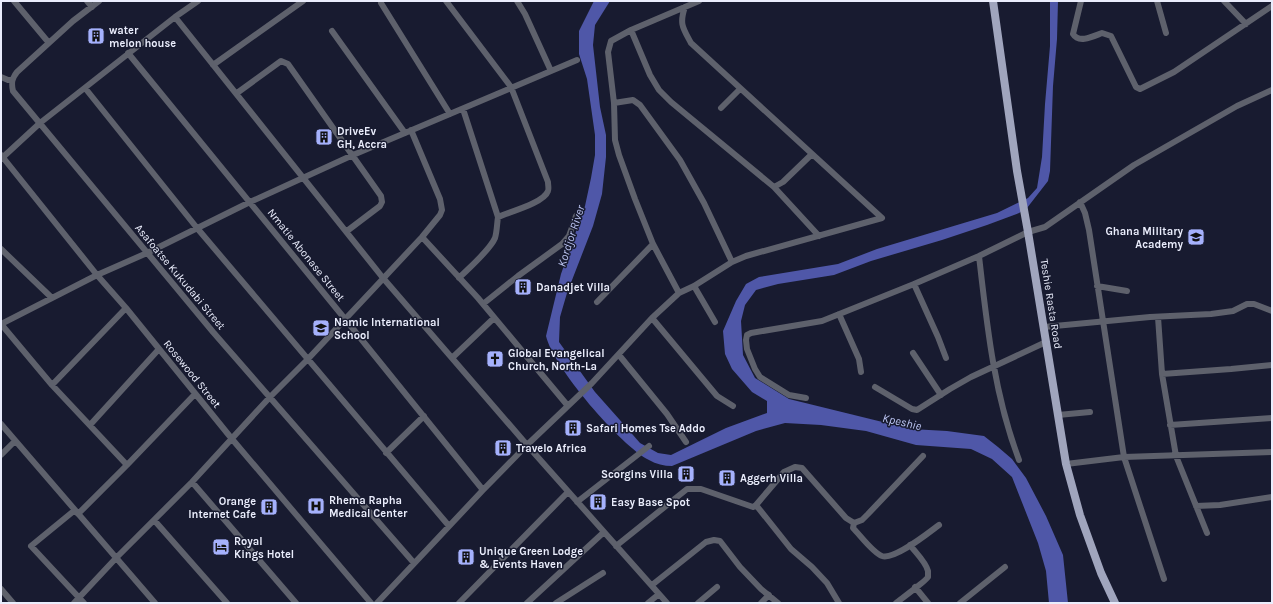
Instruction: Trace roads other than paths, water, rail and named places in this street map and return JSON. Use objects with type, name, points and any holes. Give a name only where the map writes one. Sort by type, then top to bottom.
[{"type":"main road","name":"Teshie Rasta Road","points":[[993,1],[1017,171],[1066,464],[1080,515],[1115,603]]},
{"type":"street","points":[[14,1],[50,43]]},
{"type":"street","points":[[87,1],[92,7]]},
{"type":"street","points":[[1,77],[12,80],[17,72],[99,1]]},
{"type":"street","points":[[2,157],[40,123],[128,53],[198,1]]},
{"type":"street","points":[[213,66],[303,1]]},
{"type":"street","points":[[446,1],[511,87],[548,182],[549,190],[545,196],[534,203],[498,217]]},
{"type":"street","points":[[517,1],[525,14],[551,71]]},
{"type":"street","points":[[679,293],[653,244],[619,155],[615,140],[614,104],[608,52],[611,41],[631,30],[700,1]]},
{"type":"street","points":[[1081,1],[1073,34],[1074,36],[1077,38],[1087,39],[1102,33],[1111,36],[1138,88],[1143,88],[1174,72],[1272,6]]},
{"type":"street","points":[[1157,1],[1166,33]]},
{"type":"street","points":[[1224,1],[1246,24]]},
{"type":"street","points":[[381,3],[450,114]]},
{"type":"street","points":[[377,603],[526,445],[592,383],[652,318],[679,293],[694,286],[732,262],[746,256],[882,218],[691,43],[682,30],[681,17],[685,7]]},
{"type":"street","points":[[175,17],[383,278],[526,445],[667,603]]},
{"type":"street","points":[[631,30],[650,75],[659,90],[671,102],[774,187],[819,236]]},
{"type":"street","points":[[74,603],[116,557],[192,482],[270,397],[307,360],[422,237],[440,215],[442,204],[408,132],[332,31]]},
{"type":"street","name":"Nmatie Abonase Street","points":[[128,53],[483,490]]},
{"type":"street","points":[[127,465],[52,385],[1,324],[97,275],[147,253],[250,202],[352,155],[577,60]]},
{"type":"street","points":[[237,93],[281,61],[288,64],[382,196],[380,206],[347,231]]},
{"type":"street","name":"Asafoatse Kukudabi Street","points":[[12,80],[14,91],[147,253],[330,468],[414,563]]},
{"type":"street","points":[[85,88],[197,228],[307,360],[449,526]]},
{"type":"street","points":[[721,108],[740,89]]},
{"type":"street","points":[[806,398],[789,395],[760,377],[747,349],[747,335],[822,320],[839,314],[914,284],[1028,232],[1045,227],[1134,165],[1237,106],[1272,90]]},
{"type":"street","points":[[614,104],[633,100],[640,105],[680,160],[704,203],[732,262]]},
{"type":"street","points":[[459,278],[488,248],[495,238],[498,217],[462,109]]},
{"type":"street","points":[[774,187],[783,182],[812,154]]},
{"type":"street","name":"Rosewood Street","points":[[2,157],[232,439],[371,603]]},
{"type":"street","points":[[1080,202],[1085,212],[1124,457],[1164,579]]},
{"type":"street","points":[[483,304],[562,244],[568,236],[576,216]]},
{"type":"street","points":[[422,237],[483,304],[568,406]]},
{"type":"street","points":[[597,302],[653,244]]},
{"type":"street","points":[[1,249],[52,298]]},
{"type":"street","points":[[978,256],[988,341],[1010,438],[1018,460]]},
{"type":"street","points":[[914,284],[946,358]]},
{"type":"street","points":[[694,286],[715,322]]},
{"type":"street","points":[[1097,286],[1127,291]]},
{"type":"street","points":[[1044,327],[1103,321],[1211,314],[1233,311],[1247,304],[1254,304],[1272,311]]},
{"type":"street","points":[[52,385],[126,308]]},
{"type":"street","points":[[839,314],[859,359],[861,372]]},
{"type":"street","points":[[1158,317],[1162,374],[1176,456],[1207,533]]},
{"type":"street","points":[[452,358],[494,318]]},
{"type":"street","points":[[652,318],[717,396],[733,406]]},
{"type":"street","points":[[875,388],[912,409],[918,410],[941,395],[993,366],[1046,342]]},
{"type":"street","points":[[90,425],[159,349]]},
{"type":"street","points":[[913,353],[941,395]]},
{"type":"street","points":[[619,355],[667,414],[686,442]]},
{"type":"street","points":[[1162,374],[1272,365]]},
{"type":"street","points":[[84,603],[31,546],[76,512],[127,465],[195,394]]},
{"type":"street","points":[[1058,415],[1090,412]]},
{"type":"street","points":[[386,453],[424,416]]},
{"type":"street","points":[[1170,425],[1272,418]]},
{"type":"street","points":[[1,424],[155,603]]},
{"type":"street","points":[[1,455],[15,441]]},
{"type":"street","points":[[577,502],[649,446]]},
{"type":"street","points":[[1066,464],[1124,457],[1272,452]]},
{"type":"street","points":[[854,524],[862,520],[923,456]]},
{"type":"street","points":[[616,546],[687,489],[697,488],[750,507],[756,505],[784,472],[795,467],[802,468],[846,518],[854,524],[853,528],[877,553],[883,556],[891,556],[939,525]]},
{"type":"street","points":[[192,482],[296,603]]},
{"type":"street","points":[[459,603],[568,492]]},
{"type":"street","points":[[1196,506],[1272,497]]},
{"type":"street","points":[[756,505],[791,549],[812,567],[827,583],[839,603]]},
{"type":"street","points":[[154,520],[227,603]]},
{"type":"street","points":[[527,603],[604,532]]},
{"type":"street","points":[[652,585],[706,542],[714,540],[720,541],[740,567],[778,603]]},
{"type":"street","points":[[896,603],[915,587],[924,582],[928,577],[926,566],[910,545]]},
{"type":"street","points":[[960,603],[1005,567]]},
{"type":"street","points":[[556,603],[603,573]]},
{"type":"street","points":[[698,603],[717,586]]},
{"type":"street","points":[[915,587],[928,603]]},
{"type":"street","points":[[1,589],[13,603]]},
{"type":"street","points":[[648,603],[659,594]]},
{"type":"street","points":[[761,603],[769,595]]},
{"type":"water","points":[[594,1],[610,1],[595,25],[593,45],[600,107],[606,135],[606,157],[602,194],[593,226],[567,293],[560,317],[559,342],[595,392],[640,443],[658,453],[671,455],[726,428],[767,413],[767,401],[752,392],[732,369],[725,354],[723,331],[736,301],[746,284],[759,277],[838,264],[877,249],[997,213],[1028,198],[1037,188],[1042,157],[1050,46],[1050,1],[1058,1],[1050,171],[1048,181],[1027,208],[1019,213],[987,225],[871,261],[834,275],[778,284],[756,290],[745,305],[741,321],[743,355],[755,378],[789,399],[911,429],[947,431],[984,436],[1012,459],[1026,478],[1046,516],[1063,555],[1068,603],[1049,603],[1046,571],[1038,543],[1012,477],[992,459],[971,449],[916,445],[866,431],[821,425],[785,423],[756,431],[672,466],[663,465],[649,460],[622,439],[606,423],[574,385],[551,350],[546,336],[561,274],[585,206],[595,155],[595,135],[587,79],[579,54],[579,31]]},
{"type":"place","name":"water melon house","points":[[96,36]]},
{"type":"place","name":"DriveEv GH, Accra","points":[[324,137]]},
{"type":"place","name":"Ghana Military Academy","points":[[1196,237]]},
{"type":"place","name":"Danadjet Villa","points":[[523,287]]},
{"type":"place","name":"Namic International School","points":[[321,328]]},
{"type":"place","name":"Global Evangelical Church, North-La","points":[[495,359]]},
{"type":"place","name":"Safari Homes Tse Addo","points":[[573,428]]},
{"type":"place","name":"Travelo Africa","points":[[503,448]]},
{"type":"place","name":"Scorgins Villa","points":[[686,474]]},
{"type":"place","name":"Aggerh Villa","points":[[727,478]]},
{"type":"place","name":"Easy Base Spot","points":[[598,502]]},
{"type":"place","name":"Rhema Rapha Medical Center","points":[[316,506]]},
{"type":"place","name":"Orange Internet Cafe","points":[[269,507]]},
{"type":"place","name":"Royal Kings Hotel","points":[[221,547]]},
{"type":"place","name":"Unique Green Lodge & Events Haven","points":[[466,557]]},
{"type":"water label","name":"Kordjor River","points":[[571,236]]},
{"type":"water label","name":"Kpeshie","points":[[902,422]]}]
